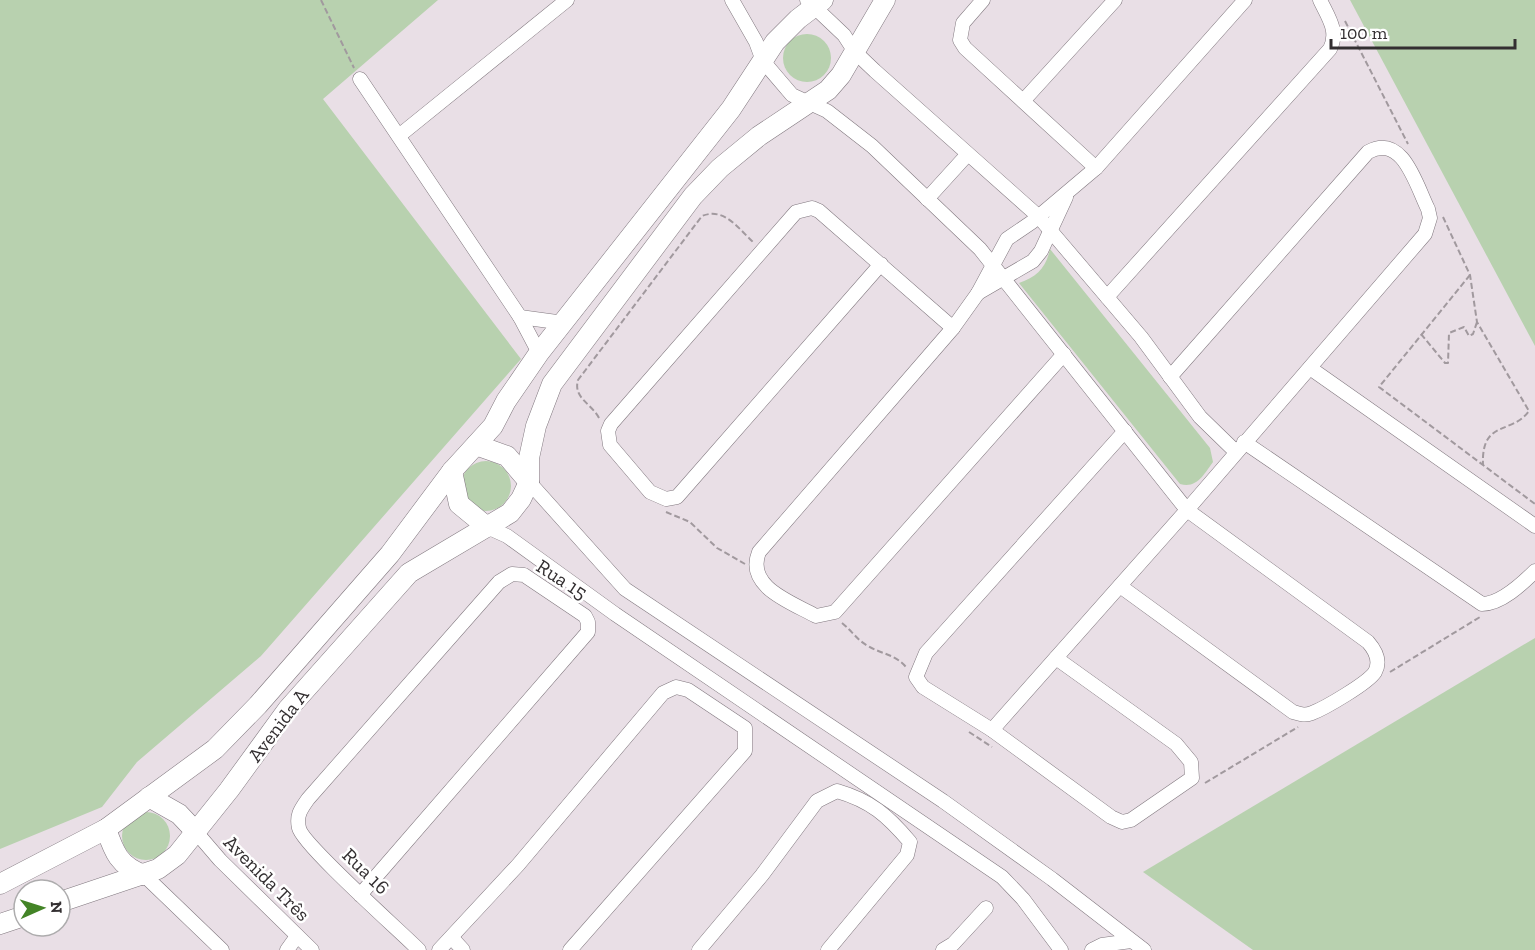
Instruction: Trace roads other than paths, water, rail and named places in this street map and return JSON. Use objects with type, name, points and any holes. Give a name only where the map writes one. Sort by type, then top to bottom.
[{"type":"main road","points":[[452,471],[459,504],[487,527],[510,513],[521,499],[529,482],[529,458],[536,426],[552,384],[693,195],[720,168],[759,136],[828,90],[855,52],[885,0]]},
{"type":"main road","name":"Avenida A","points":[[149,797],[215,749],[258,705],[390,554],[452,471],[493,426],[506,401],[539,353],[682,173],[775,42],[815,2]]},
{"type":"main road","points":[[493,426],[517,458],[529,482]]},
{"type":"main road","points":[[476,445],[507,456],[529,482]]},
{"type":"main road","name":"Avenida A","points":[[72,899],[144,874],[172,860],[196,832],[288,709],[377,605],[409,573],[487,527]]},
{"type":"main road","points":[[0,884],[106,829],[149,797],[178,814],[196,832]]},
{"type":"main road","points":[[106,829],[117,858],[131,871],[144,874]]},
{"type":"street","points":[[400,135],[567,0]]},
{"type":"street","points":[[732,0],[756,42],[763,62],[792,95],[843,122],[872,146],[992,263],[1187,510],[1368,642],[1375,650],[1377,658],[1374,673],[1311,714],[1303,715],[1293,712],[1120,586]]},
{"type":"street","points":[[983,0],[963,23],[960,40],[964,48],[1024,100],[1096,168]]},
{"type":"street","points":[[1024,100],[1115,0]]},
{"type":"street","points":[[1064,354],[835,612],[816,616],[764,585],[756,576],[754,563],[759,552],[952,328],[978,293],[992,263],[1007,239],[1068,193],[1096,168],[1245,0]]},
{"type":"street","points":[[1107,297],[1330,49],[1334,42],[1333,27],[1320,0]]},
{"type":"street","points":[[815,2],[844,35],[855,52],[967,155],[1038,216],[1107,297],[1200,417],[1240,447],[1482,604],[1491,604],[1515,589],[1535,571]]},
{"type":"street","points":[[360,79],[400,135],[520,316],[539,353]]},
{"type":"street","points":[[992,730],[1187,510],[1429,226],[1428,209],[1401,155],[1389,148],[1374,149],[1368,152],[1170,377]]},
{"type":"street","points":[[927,199],[967,155]]},
{"type":"street","points":[[978,293],[1033,261],[1041,251],[1068,193]]},
{"type":"street","points":[[881,264],[677,497],[666,499],[650,492],[609,445],[608,431],[611,424],[796,212],[812,208],[819,211],[881,264],[952,328]]},
{"type":"street","points":[[520,316],[564,323]]},
{"type":"street","points":[[1310,368],[1535,526]]},
{"type":"street","points":[[1056,658],[1176,744],[1191,762],[1192,778],[1131,820],[1122,822],[1111,817],[992,730],[923,687],[916,677],[919,665],[926,653],[1125,431]]},
{"type":"street","points":[[529,482],[625,589],[943,801],[1052,879],[1144,950]]},
{"type":"street","points":[[487,527],[507,536],[615,614],[1002,877],[1053,935],[1061,950]]},
{"type":"street","name":"Rua 15","points":[[298,814],[308,799],[499,582],[512,574],[524,575],[585,616],[588,622],[588,632],[360,896]]},
{"type":"street","points":[[440,950],[453,939],[663,693],[676,687],[688,690],[745,728],[745,751],[570,950]]},
{"type":"street","points":[[699,950],[762,875],[817,801],[837,791],[863,799],[894,824],[910,842],[907,855],[828,950]]},
{"type":"street","name":"Rua 16","points":[[298,814],[299,831],[360,896],[420,950]]},
{"type":"street","name":"Avenida Três","points":[[196,832],[220,860],[312,950]]},
{"type":"street","points":[[144,874],[222,950]]},
{"type":"street","points":[[943,950],[952,944],[986,908]]},
{"type":"street","points":[[1053,935],[1053,950]]},
{"type":"street","points":[[287,950],[297,936]]},
{"type":"street","points":[[453,939],[463,950]]},
{"type":"street","points":[[1092,950],[1102,945],[1131,941]]}]
